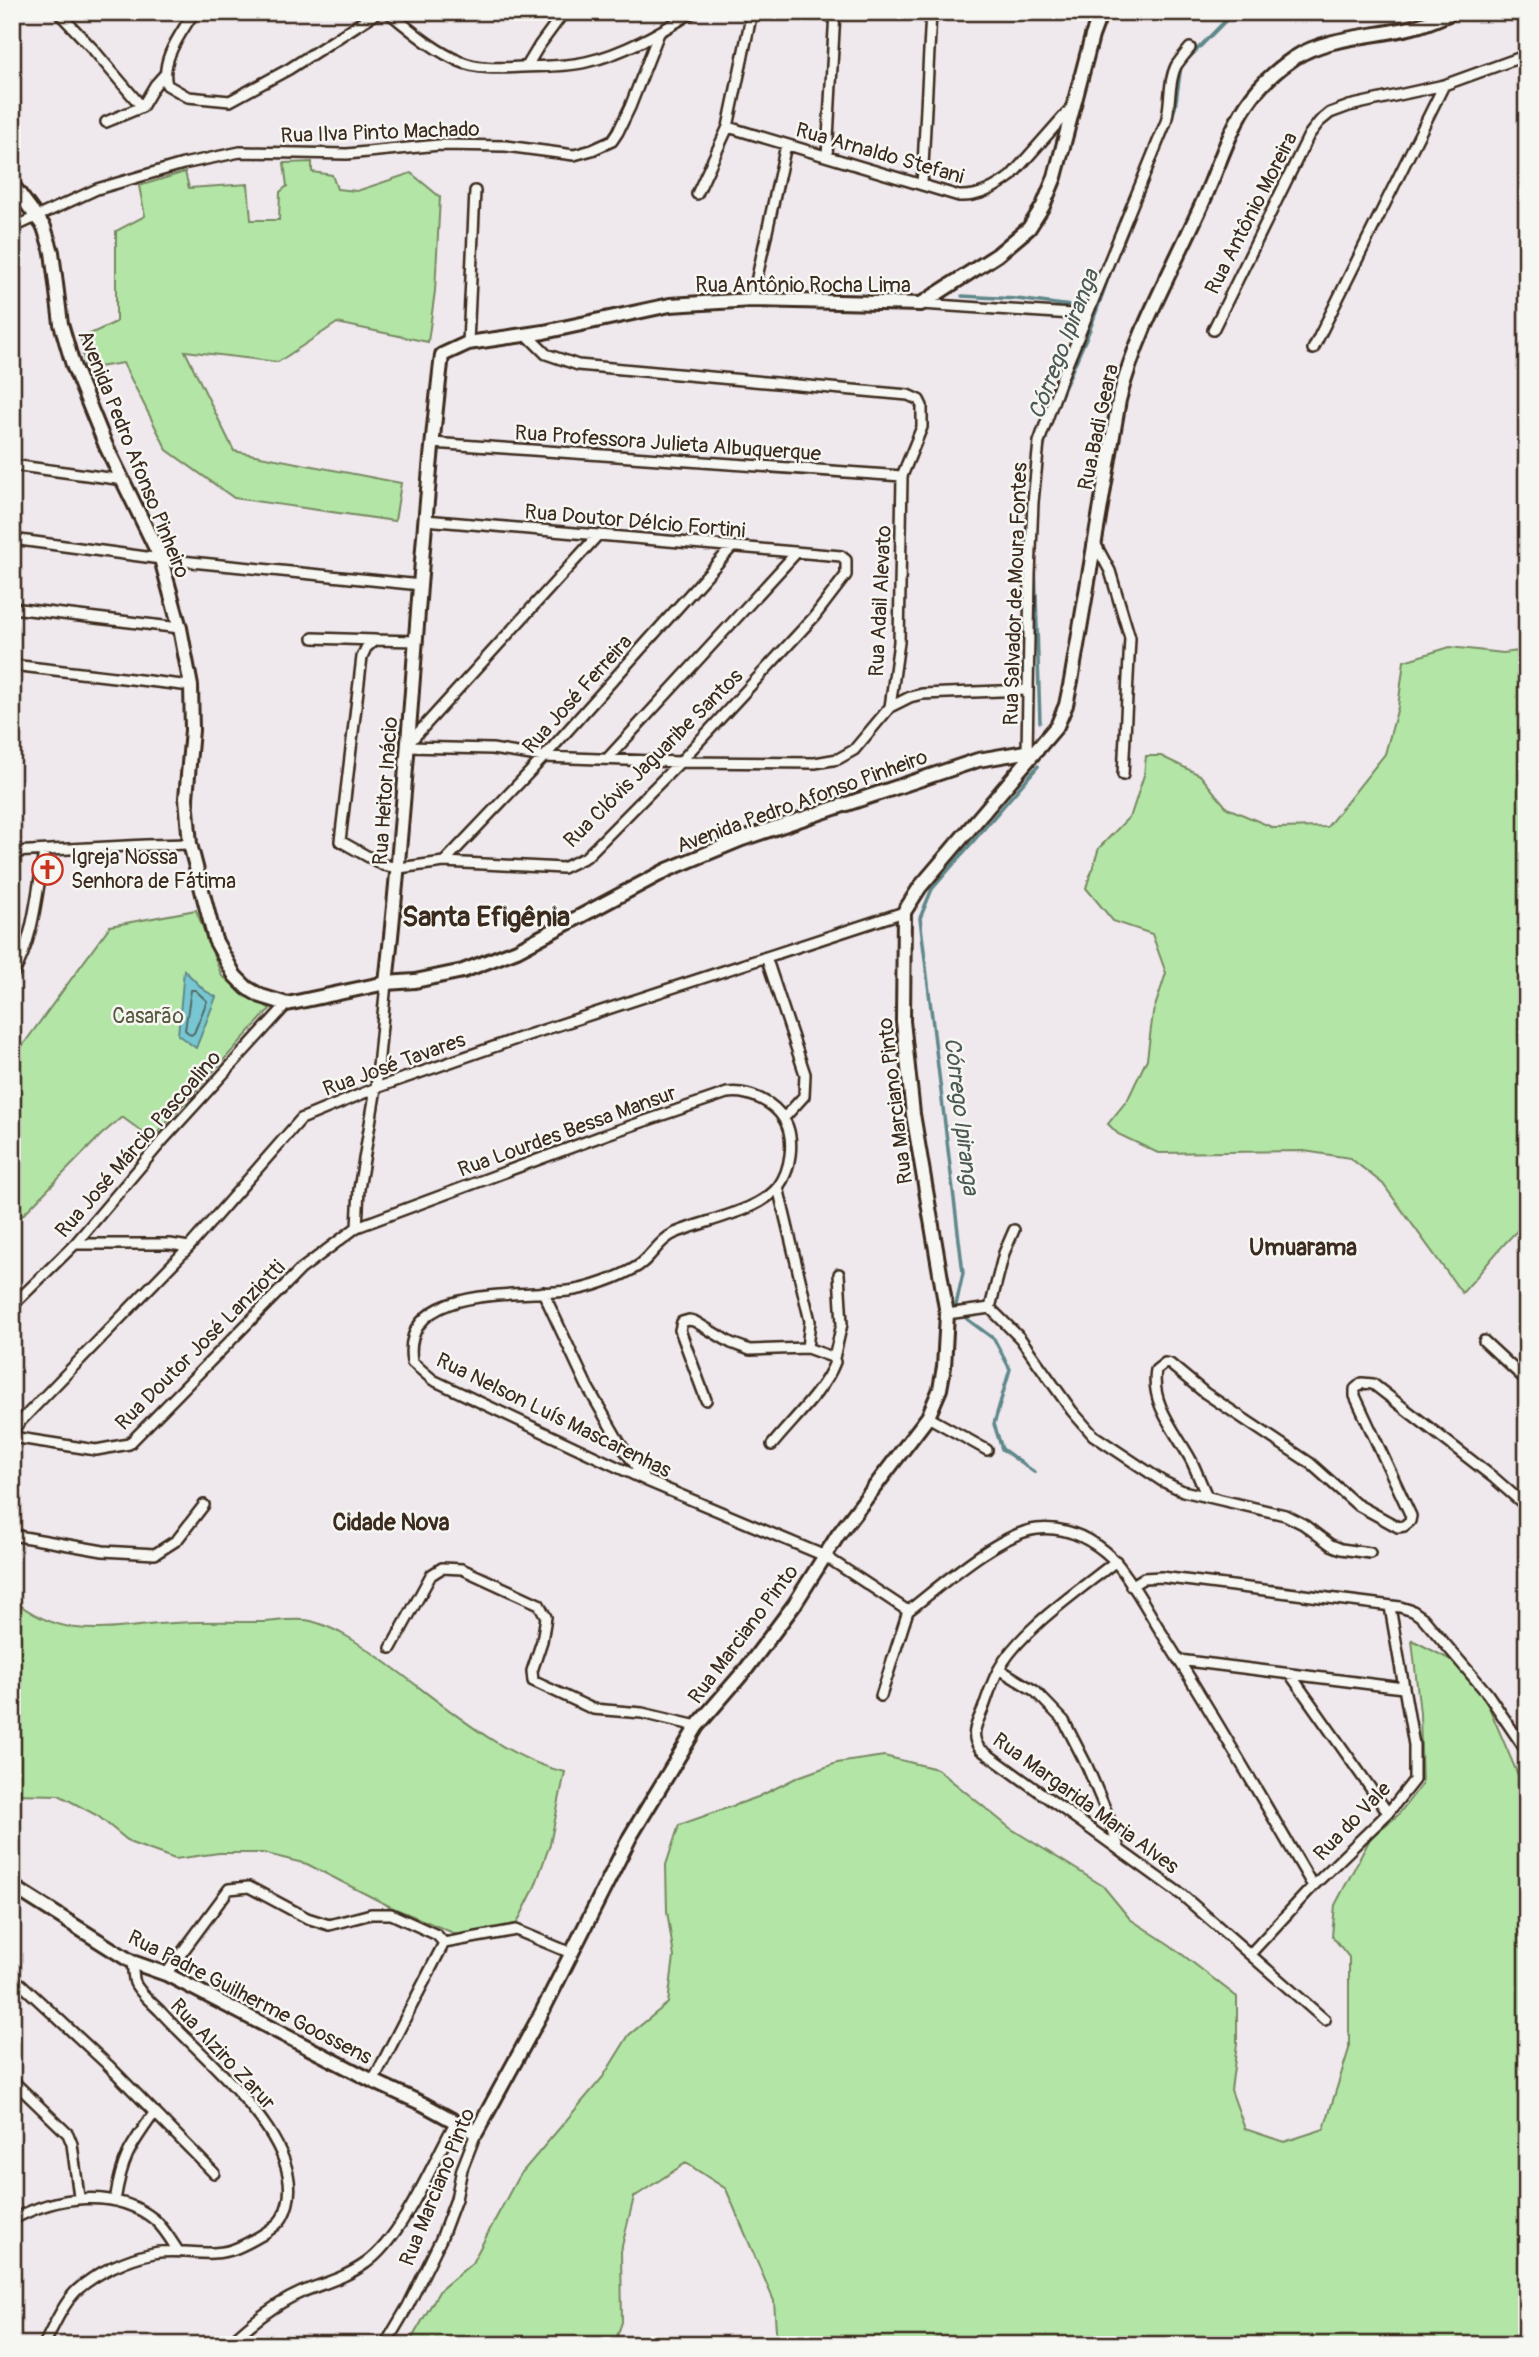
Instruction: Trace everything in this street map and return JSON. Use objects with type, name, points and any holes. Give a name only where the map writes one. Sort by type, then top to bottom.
[{"type":"street","points":[[58,12],[142,107]]},
{"type":"street","points":[[166,80],[169,55],[194,12]]},
{"type":"street","points":[[166,80],[188,97],[230,101],[289,69],[378,12]]},
{"type":"street","points":[[388,12],[428,44],[460,62],[497,68],[587,62],[659,33],[693,12]]},
{"type":"street","points":[[527,66],[564,12]]},
{"type":"street","points":[[697,194],[728,127],[752,12]]},
{"type":"street","points":[[827,156],[835,12]]},
{"type":"street","points":[[922,185],[931,12]]},
{"type":"street","points":[[921,304],[997,256],[1029,228],[1043,206],[1055,177],[1072,107],[1101,12]]},
{"type":"street","name":"Rua Badi Geara","points":[[904,912],[920,887],[1032,751],[1058,726],[1066,705],[1105,472],[1126,373],[1151,309],[1250,100],[1268,79],[1296,57],[1314,49],[1418,26],[1452,12]]},
{"type":"street","name":"Rua Ilva Pinto Machado","points":[[37,215],[97,189],[183,164],[240,152],[347,154],[439,145],[506,146],[574,155],[592,150],[612,141],[618,132],[631,107],[659,33]]},
{"type":"street","name":"Rua Salvador de Moura Fontes","points":[[1032,751],[1028,690],[1030,574],[1039,442],[1057,390],[1166,122],[1176,66],[1190,48]]},
{"type":"street","name":"Rua Antônio Moreira","points":[[1213,330],[1309,135],[1319,122],[1330,113],[1349,106],[1444,85],[1527,55]]},
{"type":"street","points":[[106,122],[142,107],[155,85],[166,80]]},
{"type":"street","points":[[1313,349],[1444,85]]},
{"type":"street","name":"Rua Arnaldo Stefani","points":[[728,127],[922,185],[972,197],[1011,176],[1072,107]]},
{"type":"street","points":[[752,300],[786,145]]},
{"type":"street","name":"Avenida Pedro Afonso Pinheiro","points":[[12,184],[44,227],[52,252],[61,324],[73,365],[106,446],[161,559],[180,628],[191,686],[192,730],[186,798],[190,845],[215,940],[235,976],[247,988],[261,996],[287,1004],[386,983],[415,981],[463,971],[517,950],[667,870],[742,839],[978,760],[1032,751]]},
{"type":"street","points":[[468,343],[475,191]]},
{"type":"street","points":[[12,228],[37,215]]},
{"type":"street","name":"Rua Antônio Rocha Lima","points":[[442,355],[468,343],[527,335],[670,305],[752,300],[921,304],[1087,315]]},
{"type":"street","name":"Rua Adail Alevato","points":[[407,746],[492,749],[544,757],[816,763],[838,759],[853,750],[890,707],[899,642],[902,476],[922,427],[922,406],[919,400],[908,395],[578,365],[546,354],[527,335]]},
{"type":"street","name":"Rua Heitor Inácio","points":[[357,1227],[359,1189],[376,1088],[399,868],[425,520],[442,355]]},
{"type":"street","name":"Rua Professora Julieta Albuquerque","points":[[432,443],[902,476]]},
{"type":"street","points":[[12,465],[124,480]]},
{"type":"street","name":"Rua Doutor Délcio Fortini","points":[[425,520],[841,556]]},
{"type":"street","points":[[407,746],[598,535]]},
{"type":"street","points":[[12,539],[161,559],[421,585]]},
{"type":"street","points":[[1095,542],[1110,570],[1130,638],[1123,775]]},
{"type":"street","name":"Rua José Ferreira","points":[[444,862],[544,757],[732,547]]},
{"type":"street","points":[[607,759],[797,552]]},
{"type":"street","name":"Rua Clóvis Jaguaribe Santos","points":[[375,640],[366,648],[362,657],[340,841],[383,865],[399,868],[444,862],[563,867],[586,857],[680,762],[837,590],[848,567],[841,556]]},
{"type":"street","points":[[12,608],[180,628]]},
{"type":"street","points":[[313,638],[416,641]]},
{"type":"street","points":[[12,665],[191,686]]},
{"type":"street","points":[[890,707],[922,694],[1028,690]]},
{"type":"street","points":[[12,852],[190,845]]},
{"type":"street","points":[[12,976],[18,967],[31,923],[44,852]]},
{"type":"street","name":"Rua José Tavares","points":[[12,1430],[189,1247],[301,1119],[376,1088],[904,912]]},
{"type":"street","name":"Rua Marciano Pinto","points":[[385,2345],[408,2306],[441,2239],[476,2133],[630,1837],[698,1726],[747,1668],[794,1605],[838,1535],[929,1417],[940,1389],[949,1313],[913,1114],[903,1021],[904,912]]},
{"type":"street","points":[[766,957],[805,1074],[804,1096],[784,1118],[790,1148],[789,1166],[778,1187],[810,1321],[807,1348]]},
{"type":"street","name":"Rua José Márcio Pascoalino","points":[[12,1306],[75,1244],[163,1140],[287,1004]]},
{"type":"street","name":"Rua Lourdes Bessa Mansur","points":[[357,1227],[607,1134],[727,1093],[747,1093],[760,1098],[784,1118]]},
{"type":"street","name":"Rua Nelson Luís Mascarenhas","points":[[778,1187],[749,1206],[671,1235],[640,1265],[624,1273],[569,1291],[457,1300],[428,1314],[414,1335],[410,1349],[412,1362],[433,1380],[647,1481],[825,1556],[908,1611]]},
{"type":"street","name":"Rua Doutor José Lanziotti","points":[[12,1437],[96,1450],[129,1444],[300,1270],[357,1227]]},
{"type":"street","points":[[990,1308],[1004,1253],[1014,1230]]},
{"type":"street","points":[[75,1244],[170,1244],[189,1247]]},
{"type":"street","points":[[772,1444],[831,1372],[842,1324],[839,1274]]},
{"type":"street","points":[[543,1292],[587,1386],[621,1445],[647,1481]]},
{"type":"street","points":[[949,1313],[990,1308]]},
{"type":"street","points":[[990,1308],[1020,1338],[1072,1411],[1094,1436],[1162,1480],[1183,1491],[1285,1515],[1303,1524],[1331,1545],[1370,1553]]},
{"type":"street","points":[[706,1401],[680,1330],[682,1322],[694,1321],[731,1343],[750,1350],[807,1348],[834,1358]]},
{"type":"street","points":[[1484,1341],[1527,1381]]},
{"type":"street","points":[[1206,1496],[1191,1461],[1164,1416],[1155,1388],[1156,1370],[1165,1363],[1310,1463],[1356,1504],[1391,1525],[1404,1526],[1411,1516],[1355,1396],[1355,1389],[1362,1383],[1373,1384],[1527,1507]]},
{"type":"street","points":[[929,1417],[987,1450]]},
{"type":"street","points":[[12,1535],[103,1551],[155,1555],[177,1540],[204,1505]]},
{"type":"street","points":[[881,1696],[908,1611],[1015,1535],[1039,1529],[1078,1534],[1116,1562],[1179,1660],[1313,1886]]},
{"type":"street","name":"Rua Margarida Maria Alves","points":[[1116,1562],[1028,1633],[1012,1650],[999,1669],[974,1729],[975,1743],[1182,1895],[1325,2020]]},
{"type":"street","points":[[391,1648],[431,1575],[442,1568],[462,1569],[539,1604],[546,1617],[542,1641],[532,1671],[533,1681],[593,1709],[642,1713],[698,1726]]},
{"type":"street","points":[[1131,1586],[1144,1578],[1160,1577],[1400,1607],[1413,1611],[1423,1618],[1488,1693],[1527,1752]]},
{"type":"street","name":"Rua do Vale","points":[[1251,1954],[1413,1783],[1414,1745],[1390,1607]]},
{"type":"street","points":[[1179,1660],[1403,1688]]},
{"type":"street","points":[[999,1669],[1035,1691],[1063,1721],[1091,1776],[1119,1848]]},
{"type":"street","points":[[1290,1674],[1388,1812]]},
{"type":"street","name":"Rua Padre Guilherme Goossens","points":[[12,1886],[132,1962],[166,1974],[476,2133]]},
{"type":"street","points":[[166,1974],[229,1889],[248,1887],[307,1918],[329,1925],[371,1914],[391,1914],[437,1935],[444,1943]]},
{"type":"street","points":[[444,1943],[516,1930],[571,1954]]},
{"type":"street","points":[[373,2081],[444,1943]]},
{"type":"street","name":"Rua Alziro Zarur","points":[[44,2345],[56,2320],[76,2291],[100,2275],[131,2260],[154,2253],[227,2251],[267,2232],[281,2220],[288,2202],[290,2182],[286,2159],[270,2131],[227,2079],[135,1983],[132,1962]]},
{"type":"street","points":[[12,1983],[21,1983],[214,2173]]},
{"type":"street","points":[[12,2080],[68,2134],[72,2144],[79,2197]]},
{"type":"street","points":[[115,2201],[120,2171],[129,2149],[155,2112]]},
{"type":"street","points":[[228,2345],[248,2326],[278,2305],[301,2292],[341,2278],[367,2263],[389,2240],[455,2123]]},
{"type":"street","points":[[12,2220],[23,2214],[79,2197],[115,2201],[157,2221],[178,2251]]},
{"type":"green space","points":[[312,162],[312,172],[332,175],[337,189],[357,191],[411,173],[440,197],[435,291],[428,342],[337,323],[278,362],[185,351],[234,451],[401,483],[395,521],[234,498],[167,450],[123,363],[85,369],[81,338],[116,322],[116,231],[145,216],[139,186],[185,172],[189,188],[248,184],[251,220],[279,220],[280,192],[287,186],[284,163]]},
{"type":"green space","points":[[1450,647],[1503,653],[1527,650],[1527,1222],[1501,1247],[1462,1293],[1383,1184],[1350,1158],[1304,1151],[1158,1153],[1118,1134],[1108,1124],[1128,1099],[1147,1059],[1153,1013],[1166,973],[1152,934],[1113,921],[1086,888],[1099,848],[1131,815],[1144,775],[1146,756],[1161,756],[1200,775],[1227,808],[1274,828],[1327,827],[1385,754],[1398,707],[1404,661]]},
{"type":"green space","name":"Casarão","points":[[196,910],[222,976],[270,1009],[152,1139],[122,1117],[12,1226],[12,1060],[110,926]]},
{"type":"green space","points":[[12,1599],[32,1613],[52,1622],[90,1629],[185,1622],[294,1620],[321,1624],[365,1648],[492,1740],[541,1765],[565,1772],[550,1844],[534,1889],[512,1933],[468,1939],[391,1907],[307,1864],[263,1853],[219,1853],[175,1859],[131,1843],[98,1816],[59,1795],[12,1794]]},
{"type":"green space","points":[[1412,1640],[1453,1661],[1485,1698],[1527,1796],[1527,2345],[777,2345],[774,2301],[726,2189],[686,2163],[634,2197],[621,2250],[622,2322],[614,2345],[408,2345],[440,2290],[472,2263],[518,2177],[603,2077],[629,2035],[668,2003],[674,1957],[667,1911],[666,1865],[679,1825],[758,1797],[798,1777],[837,1763],[884,1756],[937,1769],[1010,1828],[1103,1886],[1130,1919],[1170,1945],[1237,1997],[1237,2044],[1231,2090],[1245,2129],[1284,2142],[1324,2129],[1349,2049],[1349,1957],[1332,1936],[1335,1905],[1371,1837],[1397,1816],[1422,1784],[1420,1713]]},
{"type":"water","points":[[184,970],[204,990],[216,997],[196,1048],[178,1035]]},
{"type":"waterway","name":"Córrego Ipiranga","points":[[1171,119],[1181,66],[1234,12]]},
{"type":"waterway","name":"Córrego Ipiranga","points":[[1152,168],[1160,149]]},
{"type":"waterway","name":"Córrego Ipiranga","points":[[1053,414],[1090,329],[1115,259]]},
{"type":"waterway","points":[[962,296],[1017,299],[1079,307]]},
{"type":"waterway","name":"Córrego Ipiranga","points":[[1042,455],[1048,428]]},
{"type":"waterway","name":"Córrego Ipiranga","points":[[1035,563],[1040,722]]},
{"type":"waterway","name":"Córrego Ipiranga","points":[[1034,1472],[1002,1449],[994,1424],[1010,1369],[994,1339],[967,1319],[956,1305],[963,1273],[920,918],[932,889],[1038,766]]},
{"type":"place","name":"Igreja Nossa Senhora de Fátima","points":[[48,869]]},
{"type":"district","name":"Santa Efigênia","points":[[486,916]]},
{"type":"district","name":"Umuarama","points":[[1303,1247]]},
{"type":"district","name":"Cidade Nova","points":[[391,1522]]}]
